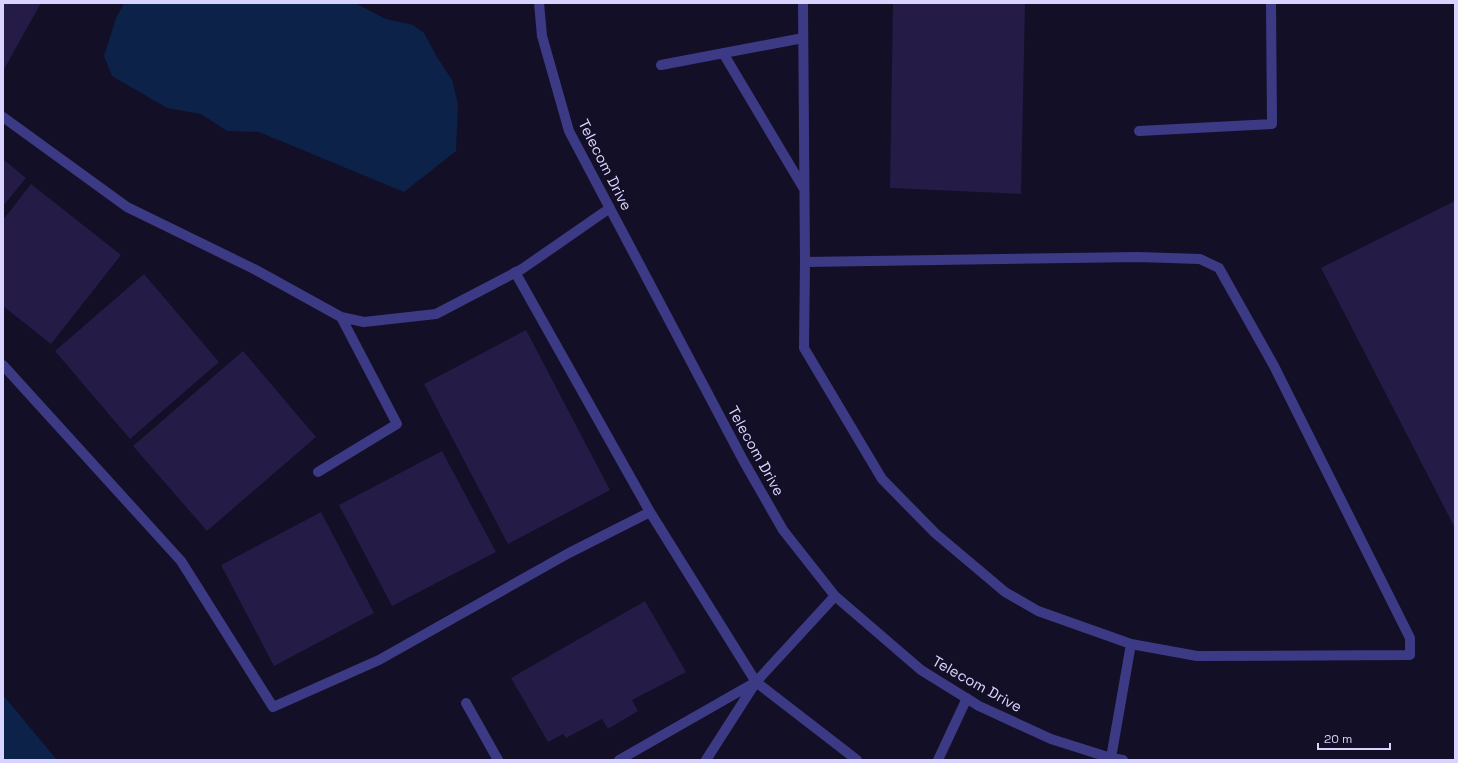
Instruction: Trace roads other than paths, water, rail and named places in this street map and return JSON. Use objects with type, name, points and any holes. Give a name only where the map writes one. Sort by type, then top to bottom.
[{"type":"street","name":"Telecom Drive","points":[[541,3],[542,36],[569,131],[743,460],[783,530],[835,596],[921,670],[979,706],[1051,739],[1111,758],[1123,760]]},
{"type":"street","points":[[803,3],[805,262],[804,348],[882,479],[935,533],[1005,592],[1038,611],[1132,644],[1197,656],[1410,655],[1410,638],[1274,366],[1219,268],[1200,259],[1138,257],[805,262]]},
{"type":"street","points":[[1139,131],[1272,124],[1271,3]]},
{"type":"street","points":[[661,65],[803,38]]},
{"type":"street","points":[[723,53],[804,190]]},
{"type":"street","points":[[3,117],[127,207],[254,269],[341,317],[364,322],[436,314],[515,272],[610,208]]},
{"type":"street","points":[[515,272],[650,512],[756,682],[856,760]]},
{"type":"street","points":[[318,472],[397,424],[341,317]]},
{"type":"street","points":[[3,365],[181,561],[273,707],[379,660],[569,553],[650,512]]},
{"type":"street","points":[[706,760],[756,682],[835,596]]},
{"type":"street","points":[[1111,758],[1132,644]]},
{"type":"street","points":[[619,760],[756,682]]},
{"type":"street","points":[[938,760],[967,698]]},
{"type":"street","points":[[466,703],[498,760]]},
{"type":"water","points":[[124,3],[355,3],[386,19],[413,25],[424,33],[452,80],[458,104],[456,151],[404,192],[259,132],[227,131],[201,114],[167,108],[112,76],[104,56],[116,18]]},
{"type":"water","points":[[3,695],[57,760],[3,760]]}]
